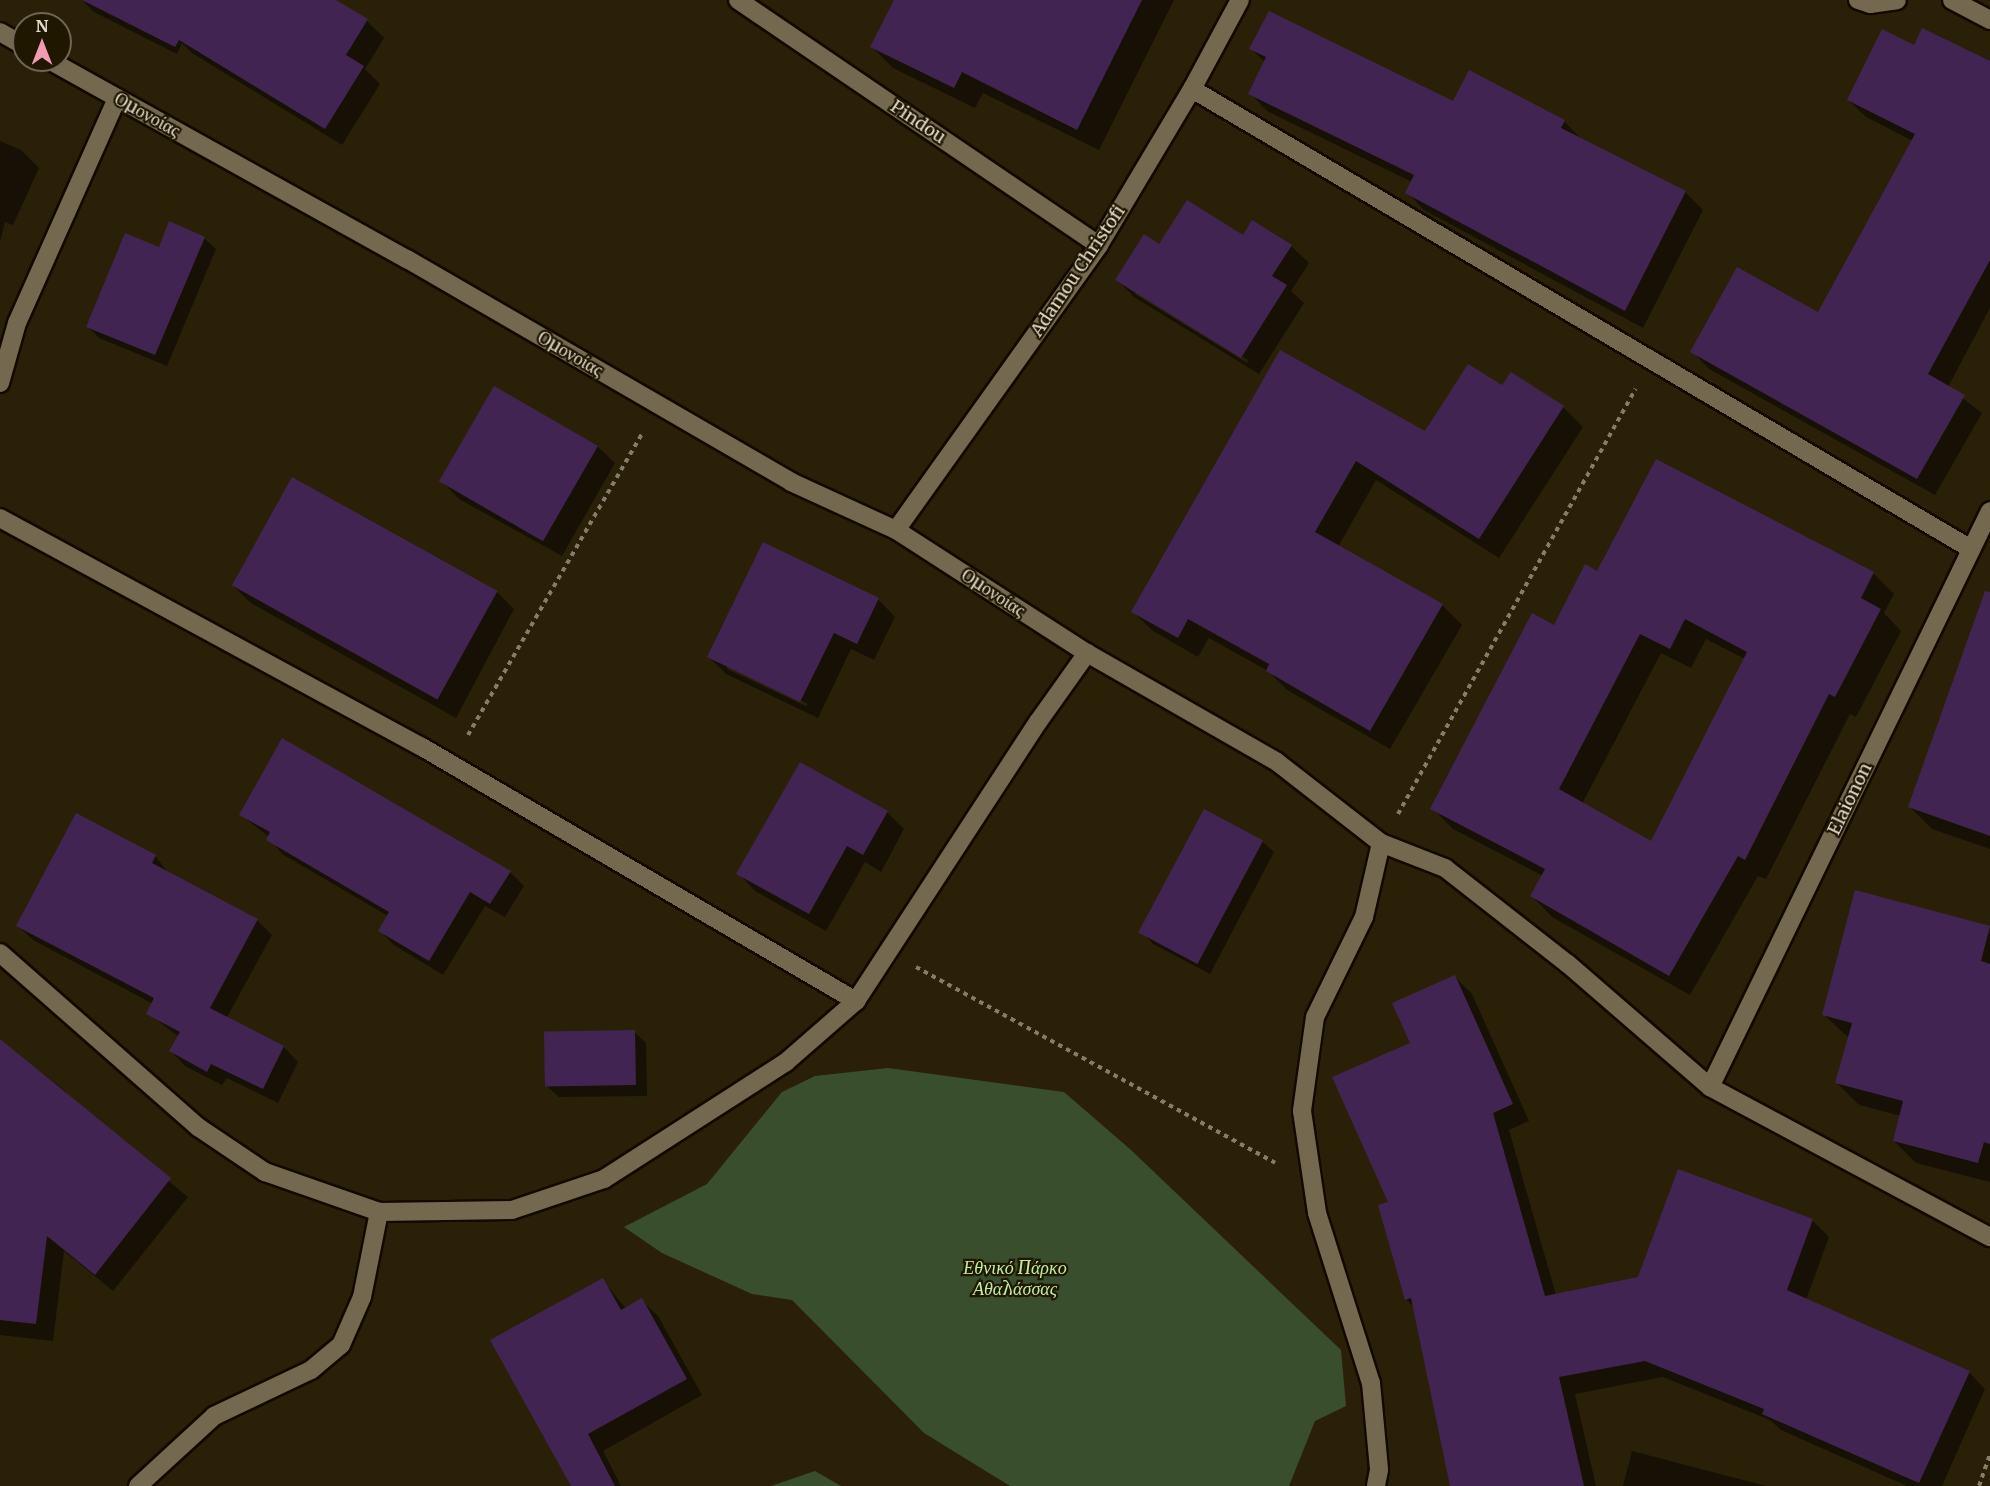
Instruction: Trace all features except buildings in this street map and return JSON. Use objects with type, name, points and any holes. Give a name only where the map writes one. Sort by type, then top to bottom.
[{"type":"street","name":"Pindou","points":[[738,0],[1099,245]]},
{"type":"street","name":"Adamou Christofi","points":[[896,530],[1099,245],[1192,89],[1240,0]]},
{"type":"street","points":[[1857,0],[1870,4],[1897,0]]},
{"type":"street","points":[[1952,0],[1990,20]]},
{"type":"street","name":"Ομονοίας","points":[[70,72],[791,482],[896,530],[1087,653],[1277,762],[1381,843],[1445,868],[1568,964],[1710,1087],[1990,1238]]},
{"type":"street","points":[[1192,89],[1971,549]]},
{"type":"street","points":[[0,383],[17,323],[117,98]]},
{"type":"street","name":"Elaionon","points":[[1710,1087],[1990,511]]},
{"type":"street","points":[[0,518],[451,764],[856,1001]]},
{"type":"street","points":[[0,953],[198,1127],[265,1172],[379,1212],[512,1210],[604,1179],[786,1062],[856,1001],[1038,722],[1087,653]]},
{"type":"street","points":[[1376,1486],[1379,1470],[1371,1383],[1317,1212],[1302,1111],[1315,1017],[1364,917],[1381,843]]},
{"type":"street","points":[[138,1486],[214,1416],[311,1370],[341,1345],[362,1297],[379,1212]]},
{"type":"path","points":[[1381,843],[1652,361]]},
{"type":"path","points":[[451,764],[659,405]]},
{"type":"path","points":[[888,952],[1313,1184]]},
{"type":"path","points":[[1978,1486],[1990,1454]]},
{"type":"green space","name":"Εθνικό Πάρκο Αθαλάσσας","points":[[888,1068],[1064,1092],[1131,1150],[1341,1350],[1346,1406],[1315,1421],[1289,1486],[1010,1486],[924,1433],[792,1300],[752,1294],[662,1253],[624,1227],[707,1184],[782,1092],[815,1076]]},
{"type":"green space","points":[[815,1471],[841,1486],[771,1486]]}]
